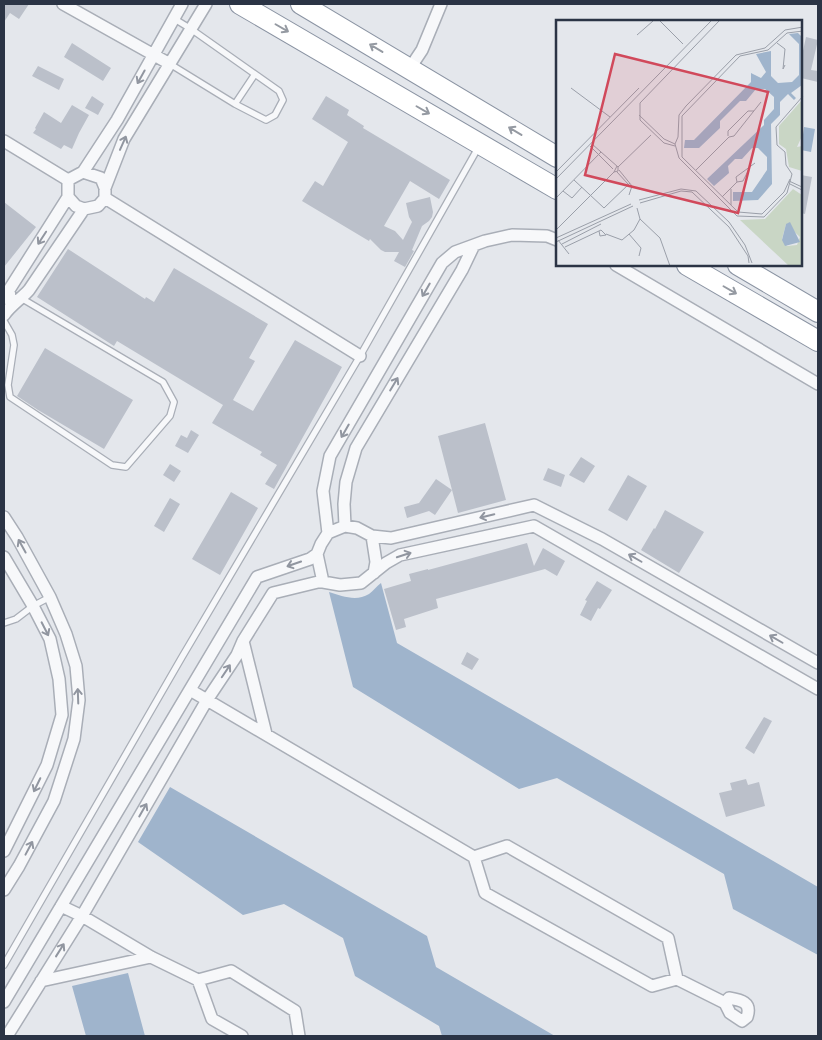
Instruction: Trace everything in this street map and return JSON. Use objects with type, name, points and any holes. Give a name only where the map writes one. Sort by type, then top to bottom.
[{"type":"highway","points":[[240,4],[556,188]]},
{"type":"highway","points":[[301,4],[556,156]]},
{"type":"highway","points":[[690,266],[818,341]]},
{"type":"highway","points":[[740,266],[818,312]]},
{"type":"street","points":[[63,4],[170,64]]},
{"type":"street","points":[[68,180],[82,172],[117,120],[182,4]]},
{"type":"street","points":[[68,197],[76,206],[84,209],[98,206],[105,193],[124,139],[206,4]]},
{"type":"street","points":[[410,68],[422,50],[441,4]]},
{"type":"street","points":[[4,141],[68,180]]},
{"type":"street","points":[[82,172],[101,178],[105,193],[360,356]]},
{"type":"street","points":[[11,306],[7,289],[68,197],[68,180]]},
{"type":"street","points":[[4,315],[29,290],[84,209]]},
{"type":"street","points":[[328,533],[323,491],[330,456],[442,262],[455,252],[512,235],[547,236],[556,240]]},
{"type":"street","points":[[345,526],[346,482],[356,448],[462,270],[474,245]]},
{"type":"street","points":[[618,266],[818,384]]},
{"type":"street","points":[[7,289],[21,298]]},
{"type":"street","points":[[323,582],[318,554],[321,544],[328,533],[345,526],[357,528],[372,536],[391,538],[534,505],[602,539],[818,663]]},
{"type":"street","points":[[4,517],[50,597],[66,634],[76,666],[79,700],[74,739],[54,800],[19,866],[6,883]]},
{"type":"street","points":[[7,1036],[82,916],[207,700],[237,655],[273,593],[323,582],[340,585],[361,583],[386,563],[400,555],[534,526],[818,689]]},
{"type":"street","points":[[372,536],[376,562],[374,573]]},
{"type":"street","points":[[4,1002],[257,577],[310,559],[318,554]]},
{"type":"street","points":[[4,557],[50,639],[59,679],[62,715],[47,765],[4,851]]},
{"type":"street","points":[[244,641],[266,734]]},
{"type":"street","points":[[190,690],[474,857],[485,893],[652,986],[677,979],[725,1003]]},
{"type":"street","points":[[474,857],[507,846],[668,938],[677,979]]},
{"type":"street","points":[[61,906],[82,916],[151,957],[198,980],[231,971],[295,1011],[299,1036]]},
{"type":"street","points":[[41,981],[151,957]]},
{"type":"street","points":[[198,980],[212,1019],[242,1036]]},
{"type":"lane","points":[[170,64],[235,104],[266,120],[275,115],[283,100],[279,91],[173,18]]},
{"type":"lane","points":[[235,104],[255,74]]},
{"type":"lane","points":[[4,965],[182,656],[360,356],[480,144]]},
{"type":"lane","points":[[4,321],[12,335],[14,344],[8,385],[10,397],[112,465],[126,467],[170,416],[174,402],[163,382],[21,298]]},
{"type":"lane","points":[[4,623],[16,619],[33,606],[50,597]]},
{"type":"water","points":[[804,127],[815,129],[811,152],[802,150]]},
{"type":"water","points":[[381,583],[397,643],[818,887],[818,955],[733,909],[724,874],[557,778],[519,789],[353,687],[329,592],[349,598],[359,598],[369,594]]},
{"type":"water","points":[[170,787],[427,936],[436,967],[555,1036],[442,1036],[439,1026],[355,976],[343,938],[284,904],[243,915],[138,842]]},
{"type":"water","points":[[128,973],[145,1036],[86,1036],[72,986]]},
{"type":"building","points":[[4,4],[29,4],[19,19],[10,13],[4,22]]},
{"type":"building","points":[[806,37],[818,40],[811,70],[818,71],[818,82],[802,78],[802,55]]},
{"type":"building","points":[[72,43],[111,68],[103,81],[64,57]]},
{"type":"building","points":[[38,66],[64,79],[59,90],[32,76]]},
{"type":"building","points":[[92,96],[104,104],[98,115],[85,108]]},
{"type":"building","points":[[326,96],[349,110],[347,115],[364,126],[363,128],[450,180],[439,199],[410,181],[384,226],[395,231],[403,240],[412,222],[406,203],[430,197],[432,217],[422,226],[412,250],[414,251],[405,267],[394,261],[399,252],[385,252],[381,250],[370,239],[369,241],[302,201],[315,181],[323,186],[348,142],[312,119]]},
{"type":"building","points":[[72,105],[89,115],[72,149],[64,145],[61,149],[33,133],[44,112],[61,123]]},
{"type":"building","points":[[802,175],[812,177],[805,214],[802,213]]},
{"type":"building","points":[[4,202],[36,227],[4,267]]},
{"type":"building","points":[[68,249],[145,299],[146,297],[154,302],[174,268],[268,324],[249,358],[255,361],[233,400],[253,411],[295,340],[342,367],[274,489],[265,484],[277,465],[260,455],[262,452],[212,423],[223,405],[117,341],[114,346],[37,297]]},
{"type":"building","points":[[45,348],[133,400],[104,449],[17,396]]},
{"type":"building","points":[[485,423],[506,500],[458,513],[438,436]]},
{"type":"building","points":[[191,430],[199,435],[188,453],[175,446],[181,435],[187,438]]},
{"type":"building","points":[[581,457],[595,466],[584,483],[569,475]]},
{"type":"building","points":[[170,464],[181,471],[174,482],[163,475]]},
{"type":"building","points":[[548,468],[565,475],[561,487],[543,480]]},
{"type":"building","points":[[628,475],[647,486],[627,521],[608,510]]},
{"type":"building","points":[[436,479],[452,490],[435,515],[429,511],[407,518],[404,507],[419,503]]},
{"type":"building","points":[[231,492],[258,508],[220,575],[192,559]]},
{"type":"building","points":[[170,498],[180,504],[164,532],[154,526]]},
{"type":"building","points":[[665,510],[704,532],[679,573],[641,550]]},
{"type":"building","points":[[527,543],[534,566],[543,548],[565,561],[557,576],[545,569],[436,599],[438,608],[404,619],[406,627],[396,630],[384,589],[411,581],[409,574]]},
{"type":"building","points":[[597,581],[612,590],[591,621],[580,615],[587,601],[585,600]]},
{"type":"building","points":[[467,652],[479,659],[472,670],[461,664]]},
{"type":"building","points":[[764,717],[772,721],[754,754],[745,748]]},
{"type":"building","points":[[746,779],[748,785],[759,782],[765,806],[726,817],[719,793],[732,790],[730,783]]}]
